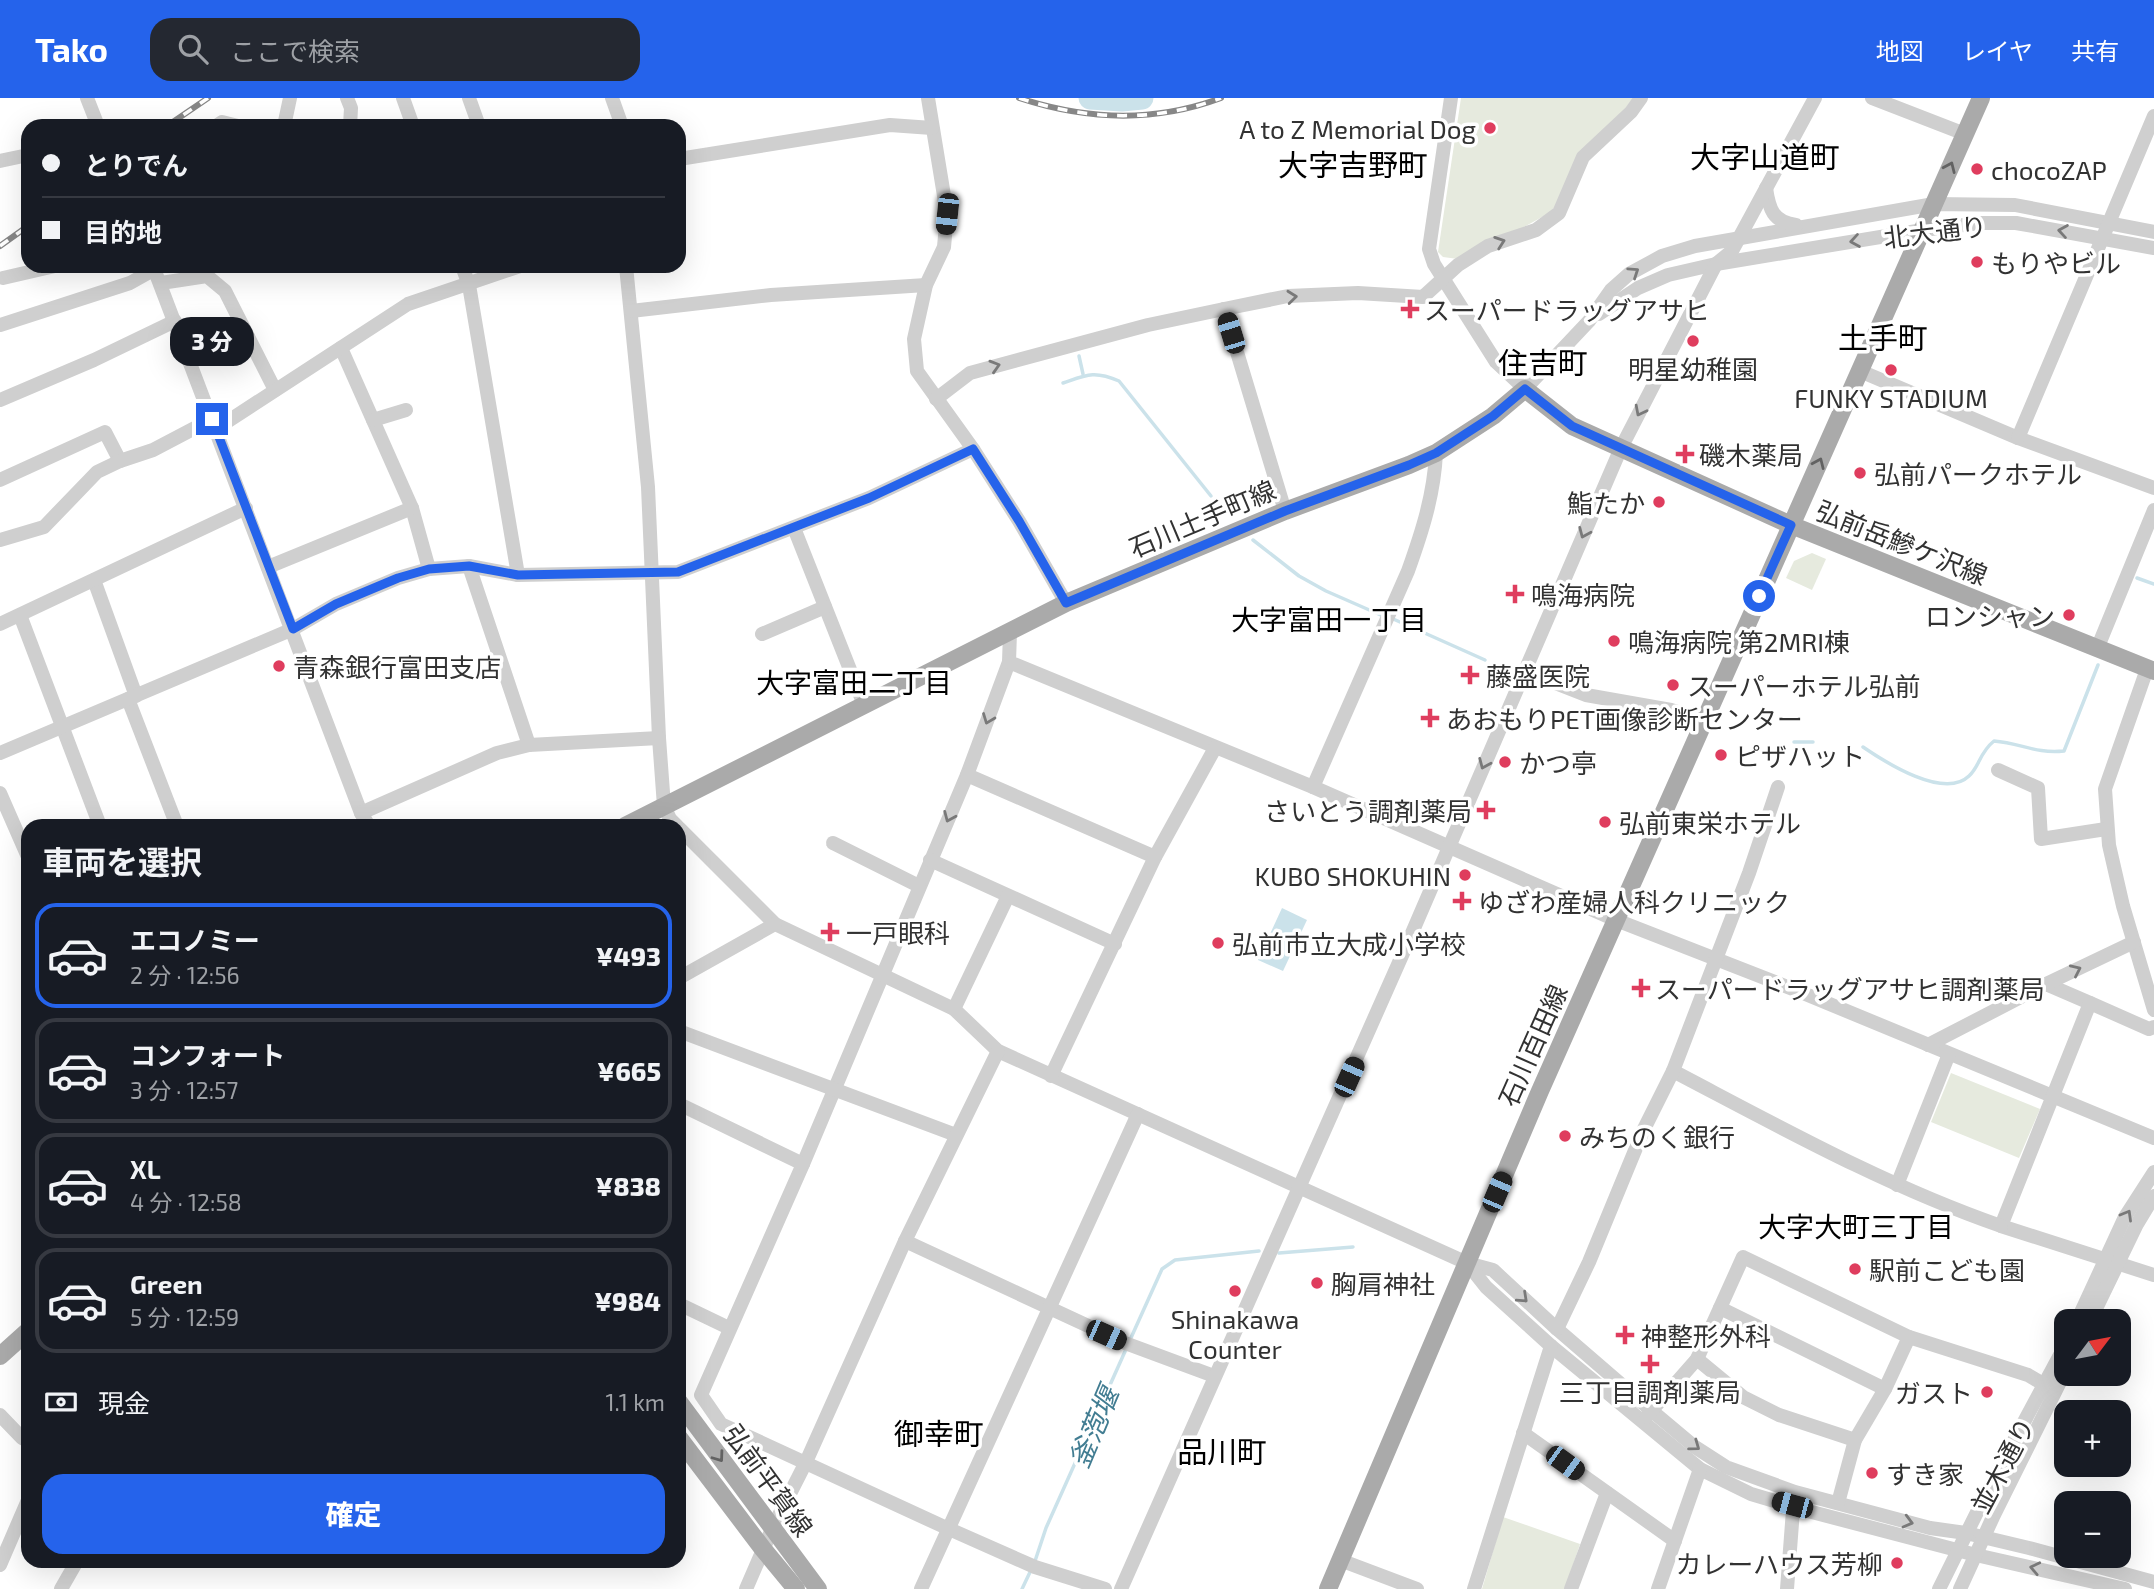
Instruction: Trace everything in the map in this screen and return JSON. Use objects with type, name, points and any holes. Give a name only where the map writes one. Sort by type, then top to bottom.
[{"type":"main road","name":"弘前岳鰺ケ沢線","points":[[1981,98],[1791,525],[2151,670]]},
{"type":"main road","points":[[1525,389],[1572,426],[1791,525]]},
{"type":"main road","name":"石川土手町線","points":[[639,819],[1066,603],[1285,511],[1436,453],[1493,416],[1525,389]]},
{"type":"main road","name":"石川百田線","points":[[1328,1589],[1466,1263],[1791,525]]},
{"type":"main road","points":[[0,1356],[21,1337]]},
{"type":"main road","name":"弘前平賀線","points":[[686,1412],[818,1589]]},
{"type":"main road","name":"弘前平賀線","points":[[686,1447],[762,1549],[796,1589]]},
{"type":"street","points":[[87,98],[96,119]]},
{"type":"street","points":[[286,119],[290,98]]},
{"type":"street","points":[[347,98],[351,108],[350,119]]},
{"type":"street","points":[[403,98],[410,119]]},
{"type":"street","points":[[469,98],[476,119]]},
{"type":"street","points":[[612,98],[620,119]]},
{"type":"street","points":[[928,98],[947,214],[944,247],[926,285],[914,339],[917,371],[973,449],[1019,521],[1066,603]]},
{"type":"street","points":[[1451,98],[1429,249],[1434,264],[1496,362],[1525,389],[1589,321]]},
{"type":"street","points":[[936,399],[970,373],[1148,325],[1224,309],[1288,296],[1359,293],[1423,297],[1458,265],[1488,246],[1536,230],[1559,213],[1583,156],[1630,112],[1641,98]]},
{"type":"street","points":[[1121,1589],[1621,448],[1716,264],[1732,251],[1815,98]]},
{"type":"street","points":[[1872,98],[1965,134]]},
{"type":"street","points":[[2018,438],[2154,116]]},
{"type":"street","points":[[686,158],[890,125],[932,128]]},
{"type":"street","points":[[0,161],[21,156]]},
{"type":"street","points":[[1766,188],[1771,211],[1778,219],[1794,225],[1813,225]]},
{"type":"street","name":"北大通り","points":[[1589,321],[1611,290],[1629,274],[1662,256],[1695,246],[1934,204],[2015,205],[2154,232]]},
{"type":"street","name":"北大通り","points":[[1589,321],[1654,280],[1716,264],[1923,230],[1980,223],[2016,223],[2154,248]]},
{"type":"street","points":[[3,278],[25,273]]},
{"type":"street","points":[[156,273],[365,819],[496,753],[529,745],[659,738]]},
{"type":"street","points":[[0,325],[130,284],[156,273],[207,276],[225,290],[275,390]]},
{"type":"street","points":[[465,273],[469,285],[518,575]]},
{"type":"street","points":[[0,540],[44,527],[97,472],[214,424],[275,390],[408,304],[501,273]]},
{"type":"street","points":[[627,273],[648,487],[664,806],[670,819]]},
{"type":"street","points":[[631,311],[771,295],[926,285]]},
{"type":"street","points":[[1224,309],[1285,511]]},
{"type":"street","points":[[1,397],[94,360],[175,321]]},
{"type":"street","points":[[341,348],[412,508],[429,569]]},
{"type":"street","points":[[1860,371],[2018,438],[2154,488]]},
{"type":"street","points":[[373,420],[406,410]]},
{"type":"street","points":[[0,480],[105,432],[120,461]]},
{"type":"street","points":[[0,753],[293,629],[336,604],[398,578],[429,569],[469,566],[518,575],[678,572],[869,498],[973,449]]},
{"type":"street","points":[[1313,787],[1408,571],[1431,502],[1436,453]]},
{"type":"street","points":[[268,567],[412,508]]},
{"type":"street","points":[[0,624],[246,509]]},
{"type":"street","points":[[2097,649],[2154,510]]},
{"type":"street","points":[[794,528],[864,705]]},
{"type":"street","points":[[469,566],[529,745]]},
{"type":"street","points":[[94,580],[175,819]]},
{"type":"street","points":[[762,634],[825,607]]},
{"type":"street","points":[[20,615],[97,819]]},
{"type":"street","points":[[1010,632],[1009,663],[967,775],[803,1164],[701,1395],[721,1424],[1035,1567],[1105,1589]]},
{"type":"street","points":[[1009,663],[1313,787],[1616,920],[2154,1138]]},
{"type":"street","points":[[2151,670],[2105,789],[2106,829],[2123,906],[2154,1010]]},
{"type":"street","points":[[1525,671],[1586,695],[1671,710],[1704,720]]},
{"type":"street","points":[[1051,1076],[1155,857],[1215,748]]},
{"type":"street","points":[[1998,770],[2038,788],[2041,839],[2106,829]]},
{"type":"street","points":[[967,775],[1155,857]]},
{"type":"street","points":[[1557,1329],[1589,1262],[1643,1131],[1673,1071],[1749,873],[1778,787]]},
{"type":"street","points":[[0,793],[21,841]]},
{"type":"street","points":[[686,835],[775,924],[954,1009],[998,1051],[1298,1189],[1466,1263],[1493,1270],[1700,1469],[1751,1494],[1838,1503],[1930,1528],[1983,1538],[2154,1581]]},
{"type":"street","points":[[833,843],[919,886]]},
{"type":"street","points":[[930,860],[1115,944]]},
{"type":"street","points":[[954,1009],[1008,896]]},
{"type":"street","points":[[686,974],[775,924]]},
{"type":"street","points":[[1928,1045],[2134,942]]},
{"type":"street","points":[[2046,984],[2149,1029],[2154,1027]]},
{"type":"street","points":[[2001,1226],[2090,1003]]},
{"type":"street","points":[[686,1034],[956,1135]]},
{"type":"street","points":[[746,1589],[905,1241],[998,1051]]},
{"type":"street","points":[[1898,1185],[1949,1054]]},
{"type":"street","points":[[1673,1071],[1797,1136],[1935,1202],[2154,1275]]},
{"type":"street","points":[[686,1107],[803,1164]]},
{"type":"street","points":[[921,1589],[1138,1114]]},
{"type":"street","points":[[2082,1309],[2125,1217],[2154,1172]]},
{"type":"street","points":[[2096,1309],[2137,1224],[2154,1196]]},
{"type":"street","points":[[905,1241],[1128,1344],[1214,1377]]},
{"type":"street","points":[[1647,1416],[1697,1359],[1742,1257],[1909,1337],[2028,1375],[2050,1388]]},
{"type":"street","points":[[1466,1263],[1486,1287],[1551,1346],[1647,1416],[1726,1467],[1793,1499],[1957,1550],[2125,1589]]},
{"type":"street","points":[[686,1307],[729,1328]]},
{"type":"street","points":[[1720,1308],[1885,1389]]},
{"type":"street","points":[[1838,1503],[1855,1440],[1885,1389],[1909,1337]]},
{"type":"street","points":[[1474,1589],[1551,1346]]},
{"type":"street","points":[[1697,1359],[1743,1397],[1779,1415],[1855,1440]]},
{"type":"street","name":"並木通り","points":[[1960,1589],[2054,1377]]},
{"type":"street","name":"並木通り","points":[[1939,1589],[1957,1550],[2054,1383]]},
{"type":"street","points":[[0,1415],[21,1437]]},
{"type":"street","points":[[1523,1433],[1675,1541]]},
{"type":"street","points":[[1658,1589],[1700,1469]]},
{"type":"street","points":[[1571,1589],[1607,1493]]},
{"type":"street","points":[[1787,1589],[1793,1499]]},
{"type":"street","points":[[0,1565],[21,1516]]},
{"type":"street","points":[[1340,1560],[1417,1589]]},
{"type":"street","points":[[61,1589],[73,1568]]},
{"type":"shaded area","points":[[1461,98],[1633,98],[1551,212],[1458,259],[1443,257],[1438,252]]},
{"type":"shaded area","points":[[1812,553],[1826,559],[1812,590],[1786,578],[1794,561]]},
{"type":"shaded area","points":[[1951,1073],[2040,1109],[2019,1158],[1931,1122]]},
{"type":"shaded area","points":[[1503,1517],[1580,1544],[1565,1589],[1482,1589]]},
{"type":"water","points":[[1282,908],[1307,920],[1283,971],[1258,960]]},
{"type":"waterway","points":[[1090,98],[1142,98]]},
{"type":"waterway","points":[[1079,356],[1083,374]]},
{"type":"waterway","points":[[1063,383],[1090,375],[1119,381],[1211,496]]},
{"type":"waterway","points":[[1253,540],[1299,576],[1383,616]]},
{"type":"waterway","points":[[2137,578],[2154,584]]},
{"type":"waterway","points":[[1391,618],[1485,660]]},
{"type":"waterway","points":[[1863,747],[1915,776],[1945,784],[1958,782],[1969,776],[1994,741],[2036,750],[2064,751],[2098,665]]},
{"type":"waterway","points":[[1794,742],[1813,742]]},
{"type":"waterway","name":"釜萢堰","points":[[1279,1253],[1353,1247]]},
{"type":"waterway","name":"釜萢堰","points":[[1130,1340],[1162,1269],[1175,1260],[1259,1251]]},
{"type":"waterway","name":"釜萢堰","points":[[1035,1561],[1046,1528],[1127,1347]]},
{"type":"waterway","name":"釜萢堰","points":[[1022,1589],[1031,1570]]},
{"type":"railway","points":[[177,119],[208,98]]},
{"type":"railway","points":[[1019,98],[1069,111],[1120,116],[1171,112],[1221,98]]},
{"type":"railway","points":[[0,246],[21,231]]},
{"type":"place","name":"A to Z Memorial Dog","points":[[1490,128]]},
{"type":"place","name":"chocoZAP","points":[[1977,169]]},
{"type":"place","name":"もりやビル","points":[[1977,262]]},
{"type":"place","name":"スーパードラッグアサヒ","points":[[1410,309]]},
{"type":"place","name":"明星幼稚園","points":[[1693,341]]},
{"type":"place","name":"FUNKY STADIUM","points":[[1891,370]]},
{"type":"place","name":"磯木薬局","points":[[1685,454]]},
{"type":"place","name":"弘前パークホテル","points":[[1860,473]]},
{"type":"place","name":"鮨たか","points":[[1659,502]]},
{"type":"place","name":"鳴海病院","points":[[1515,594]]},
{"type":"place","name":"ロンシャン","points":[[2069,615]]},
{"type":"place","name":"鳴海病院 第2MRI棟","points":[[1614,641]]},
{"type":"place","name":"青森銀行富田支店","points":[[279,666]]},
{"type":"place","name":"藤盛医院","points":[[1470,675]]},
{"type":"place","name":"スーパーホテル弘前","points":[[1673,685]]},
{"type":"place","name":"あおもりPET画像診断センター","points":[[1430,718]]},
{"type":"place","name":"ピザハット","points":[[1721,755]]},
{"type":"place","name":"かつ亭","points":[[1505,762]]},
{"type":"place","name":"さいとう調剤薬局","points":[[1486,810]]},
{"type":"place","name":"弘前東栄ホテル","points":[[1605,822]]},
{"type":"place","name":"KUBO SHOKUHIN","points":[[1465,875]]},
{"type":"place","name":"ゆざわ産婦人科クリニック","points":[[1462,901]]},
{"type":"place","name":"一戸眼科","points":[[830,932]]},
{"type":"place","name":"弘前市立大成小学校","points":[[1218,943]]},
{"type":"place","name":"スーパードラッグアサヒ調剤薬局","points":[[1641,988]]},
{"type":"place","name":"みちのく銀行","points":[[1565,1136]]},
{"type":"place","name":"駅前こども園","points":[[1855,1269]]},
{"type":"place","name":"胸肩神社","points":[[1317,1283]]},
{"type":"place","name":"Shinakawa Counter","points":[[1235,1291]]},
{"type":"place","name":"神整形外科","points":[[1625,1335]]},
{"type":"place","name":"三丁目調剤薬局","points":[[1650,1364]]},
{"type":"place","name":"ガスト","points":[[1987,1392]]},
{"type":"place","name":"すき家","points":[[1872,1473]]},
{"type":"place","name":"カレーハウス芳柳","points":[[1897,1563]]},
{"type":"district","name":"大字山道町","points":[[1765,156]]},
{"type":"district","name":"大字吉野町","points":[[1353,164]]},
{"type":"district","name":"土手町","points":[[1883,337]]},
{"type":"district","name":"住吉町","points":[[1543,362]]},
{"type":"district","name":"大字富田一丁目","points":[[1329,619]]},
{"type":"district","name":"大字富田二丁目","points":[[854,682]]},
{"type":"district","name":"大字大町三丁目","points":[[1856,1226]]},
{"type":"district","name":"御幸町","points":[[939,1433]]},
{"type":"district","name":"品川町","points":[[1222,1451]]},
{"type":"route","points":[[212,419],[293,629],[336,604],[398,578],[429,569],[469,566],[518,575],[678,572],[869,498],[973,449],[1019,521],[1066,603],[1285,511],[1436,453],[1493,416],[1525,389],[1572,426],[1791,525],[1759,596]]}]
